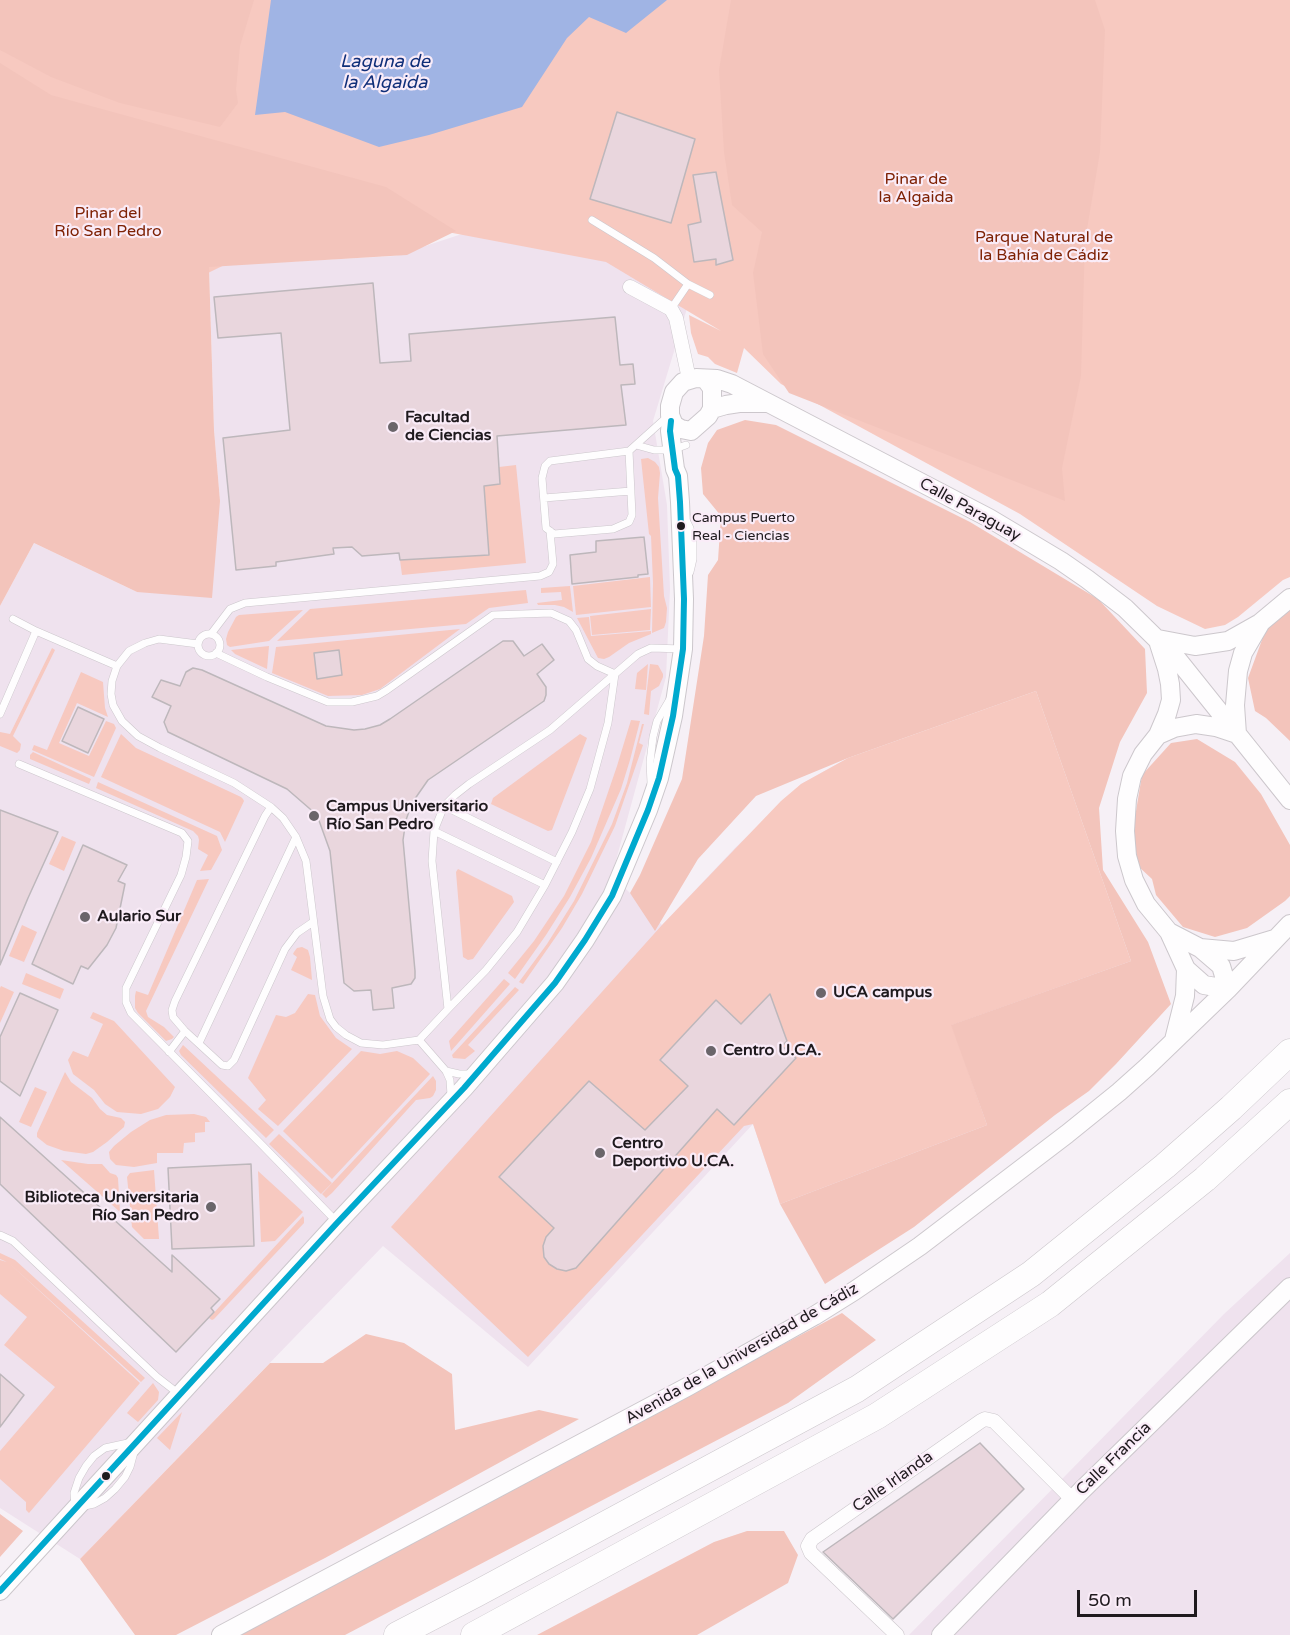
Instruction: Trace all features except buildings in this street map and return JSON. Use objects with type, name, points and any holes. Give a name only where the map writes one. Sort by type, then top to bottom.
[{"type":"highway","points":[[397,1635],[857,1389],[1031,1274],[1165,1166],[1290,1052]]},
{"type":"highway","points":[[474,1635],[877,1416],[1050,1304],[1204,1179],[1290,1102]]},
{"type":"street","points":[[0,1591],[477,1073],[555,983],[612,896],[659,778],[678,687],[683,649],[684,588],[678,476],[681,469],[683,442],[712,409],[712,388],[698,379],[671,309],[630,287]]},
{"type":"street","points":[[683,442],[670,431],[670,406],[674,392],[679,386],[698,379]]},
{"type":"street","name":"Calle Paraguay","points":[[698,379],[717,379],[751,393],[767,404],[989,518],[1061,561],[1125,608],[1158,639],[1178,660],[1237,734]]},
{"type":"street","points":[[712,409],[739,403],[767,404]]},
{"type":"street","points":[[1169,932],[1200,948],[1221,966],[1228,990],[1204,985],[1186,969],[1169,932],[1146,904],[1134,880],[1127,856],[1125,831],[1127,799],[1132,777],[1143,754],[1158,735],[1171,700],[1167,669],[1158,639],[1195,646],[1228,641],[1260,623],[1290,598]]},
{"type":"street","points":[[1237,734],[1235,705],[1238,671],[1243,653],[1260,623]]},
{"type":"street","points":[[1158,735],[1174,728],[1196,724],[1216,727],[1237,734],[1290,800]]},
{"type":"street","points":[[1200,948],[1234,951],[1257,945],[1284,931]]},
{"type":"street","name":"Avenida de la Universidad de Cádiz","points":[[221,1635],[687,1387],[844,1298],[920,1246],[1067,1134],[1147,1067],[1228,990],[1284,931]]},
{"type":"street","points":[[1174,1040],[1185,996],[1186,969]]},
{"type":"street","name":"Calle Francia","points":[[941,1635],[1073,1500],[1290,1287]]},
{"type":"street","name":"Calle Irlanda","points":[[897,1635],[811,1553],[808,1546],[812,1539],[985,1419],[994,1421],[1073,1500]]},
{"type":"lane","points":[[592,220],[654,258],[688,284],[710,295]]},
{"type":"lane","points":[[671,309],[688,284]]},
{"type":"lane","points":[[629,451],[632,515],[629,522],[613,529],[554,534],[546,528],[543,472],[550,461],[629,451],[670,418]]},
{"type":"lane","points":[[636,445],[654,450],[683,442]]},
{"type":"lane","points":[[544,498],[631,491]]},
{"type":"lane","points":[[211,634],[230,609],[245,603],[540,576],[549,572],[553,564],[550,531]]},
{"type":"lane","points":[[216,653],[328,702],[352,702],[377,696],[387,690],[493,615],[550,613],[569,621],[576,630],[588,659],[615,674]]},
{"type":"lane","points":[[13,619],[117,666]]},
{"type":"lane","points":[[0,714],[36,631]]},
{"type":"lane","points":[[211,634],[217,637],[220,644],[219,650],[209,655],[203,653],[198,644],[204,635],[211,634]]},
{"type":"lane","points":[[198,644],[159,639],[129,651],[117,666],[112,681],[113,705],[122,721],[138,736],[234,783],[271,807],[283,818],[296,837],[306,861],[323,996],[327,1011],[336,1027],[346,1035],[361,1043],[383,1045],[419,1040],[486,970],[517,932],[557,862],[590,789],[608,723],[615,674]]},
{"type":"lane","points":[[448,1009],[432,861],[434,831],[444,806],[469,784],[549,730],[638,654],[651,648],[683,649]]},
{"type":"lane","points":[[19,764],[182,833],[188,841],[181,875],[126,988],[126,1002],[131,1012],[169,1052],[338,1223]]},
{"type":"lane","points":[[444,806],[557,862]]},
{"type":"lane","points":[[271,807],[172,1010],[173,1017],[185,1031],[222,1065],[228,1066],[234,1060],[285,949],[297,933],[313,922]]},
{"type":"lane","points":[[434,831],[545,885]]},
{"type":"lane","points":[[199,1043],[296,837]]},
{"type":"lane","points":[[169,1052],[185,1031]]},
{"type":"lane","points":[[419,1040],[446,1071],[450,1080],[451,1102]]},
{"type":"lane","points":[[446,1071],[459,1074],[477,1073]]},
{"type":"lane","points":[[0,1235],[13,1241],[157,1377],[180,1395]]},
{"type":"shaded area","name":"Campus Universitario Río San Pedro","points":[[620,77],[688,305],[653,421],[667,505],[670,589],[666,677],[612,875],[662,925],[735,848],[801,784],[848,758],[1131,961],[952,1025],[987,1125],[780,1204],[753,1124],[528,1367],[383,1246],[80,1559],[0,1508],[0,606],[34,543],[137,592],[220,501],[214,430],[209,266],[395,256],[474,230]]},
{"type":"shaded area","points":[[1290,1253],[1290,1635],[909,1635],[1224,1314]]},
{"type":"green space","name":"Parque Natural de la Bahía de Cádiz","points":[[0,0],[1290,0],[1290,577],[1225,625],[1205,629],[1157,606],[1020,514],[781,384],[744,348],[737,373],[698,354],[691,333],[689,315],[721,331],[606,262],[336,211],[179,287],[0,578]]},
{"type":"green space","points":[[0,0],[254,0],[240,46],[236,90],[238,103],[220,127],[120,103],[51,77],[0,50]]},
{"type":"green space","name":"Pinar de la Algaida","points":[[731,0],[1095,0],[1105,30],[1100,152],[1085,241],[1081,376],[1062,468],[1065,501],[789,393],[763,354],[753,273],[762,232],[732,205],[724,152],[719,70]]},
{"type":"green space","name":"Pinar del Río San Pedro","points":[[0,63],[51,95],[386,187],[456,231],[407,255],[209,267],[214,430],[220,501],[212,598],[137,592],[34,543],[0,606]]},
{"type":"green space","points":[[745,420],[776,425],[970,522],[1098,599],[1145,649],[1147,693],[1120,742],[1099,808],[1103,870],[1148,942],[1171,1004],[1089,1091],[1055,1115],[914,1227],[825,1284],[780,1204],[987,1125],[951,1025],[1131,961],[1036,691],[848,758],[756,796],[698,859],[655,931],[630,893],[682,779],[704,636],[708,575],[718,560],[721,516],[703,494],[701,468],[708,443],[717,430]]},
{"type":"green space","points":[[648,458],[659,467],[660,473],[658,498],[664,596],[667,608],[664,628],[652,633],[651,536],[641,459]]},
{"type":"green space","points":[[516,465],[526,563],[402,575],[400,560],[488,555],[484,486],[499,467]]},
{"type":"green space","points":[[650,577],[651,607],[576,615],[573,586]]},
{"type":"green space","points":[[570,586],[573,612],[555,605],[538,605],[537,603],[562,600],[561,592],[541,593],[541,588]]},
{"type":"green space","points":[[526,590],[528,603],[489,608],[466,624],[277,641],[310,609]]},
{"type":"green space","points":[[651,609],[650,630],[592,635],[590,616]]},
{"type":"green space","points":[[303,610],[269,641],[230,647],[227,645],[228,632],[239,615]]},
{"type":"green space","points":[[1290,610],[1290,741],[1266,718],[1255,711],[1248,678],[1266,629]]},
{"type":"green space","points":[[589,617],[591,636],[651,631],[651,634],[629,643],[609,657],[598,658],[577,618]]},
{"type":"green space","points":[[460,629],[380,689],[362,695],[328,696],[272,673],[276,647]]},
{"type":"green space","points":[[269,646],[267,669],[231,650]]},
{"type":"green space","points":[[52,648],[55,650],[13,736],[21,744],[20,750],[17,753],[0,746],[0,732],[10,734]]},
{"type":"green space","points":[[648,664],[646,690],[635,689],[637,673]]},
{"type":"green space","points":[[650,664],[658,665],[663,677],[659,686],[651,691],[649,715],[644,714]]},
{"type":"green space","points":[[81,672],[103,682],[108,717],[77,703],[59,743],[89,756],[106,721],[114,724],[116,728],[94,777],[32,750],[34,745],[47,750]]},
{"type":"green space","name":"UCA campus","points":[[1036,691],[1131,961],[952,1025],[987,1125],[780,1204],[753,1124],[744,1126],[528,1357],[391,1227],[662,925],[781,801],[801,784],[848,758]]},
{"type":"green space","points":[[631,720],[640,721],[630,760],[621,789],[591,858],[570,897],[515,979],[508,973],[534,941],[564,896],[591,842]]},
{"type":"green space","points":[[642,724],[644,724],[639,743],[643,745],[615,826],[582,894],[562,928],[523,984],[519,982],[547,944],[574,901],[612,824],[627,783]]},
{"type":"green space","points":[[121,734],[136,748],[243,799],[225,842],[220,832],[101,777]]},
{"type":"green space","points":[[580,734],[587,738],[552,830],[548,831],[491,804],[493,798]]},
{"type":"green space","points":[[1197,739],[1235,762],[1261,794],[1290,845],[1290,896],[1247,928],[1215,937],[1183,927],[1156,895],[1152,879],[1138,866],[1133,829],[1142,775],[1171,743]]},
{"type":"green space","points":[[33,752],[91,779],[89,784],[30,759]]},
{"type":"green space","points":[[98,782],[217,836],[222,850],[211,870],[200,871],[208,855],[198,849],[198,836],[193,831],[96,788]]},
{"type":"green space","points":[[62,836],[76,842],[64,871],[49,864]]},
{"type":"green space","points":[[458,869],[512,896],[514,902],[473,959],[468,960],[463,957],[456,872]]},
{"type":"green space","points":[[209,879],[146,1011],[148,1017],[164,1027],[174,1037],[166,1041],[135,1008],[136,991],[148,995],[197,880]]},
{"type":"green space","points":[[22,925],[37,932],[24,962],[9,956]]},
{"type":"green space","points":[[302,947],[308,950],[312,980],[291,970],[297,957],[293,954],[297,948]]},
{"type":"green space","points":[[26,973],[64,989],[60,999],[22,984]]},
{"type":"green space","points":[[504,979],[510,984],[451,1051],[449,1041]]},
{"type":"green space","points":[[1,986],[14,992],[0,1023],[0,988]]},
{"type":"green space","points":[[515,987],[519,990],[468,1045],[475,1051],[465,1059],[453,1058],[452,1055]]},
{"type":"green space","points":[[308,994],[315,995],[320,1016],[336,1038],[352,1049],[278,1126],[258,1109],[266,1100],[248,1078],[276,1015],[286,1017],[295,1013]]},
{"type":"green space","points":[[93,1012],[114,1021],[175,1087],[170,1097],[158,1109],[141,1114],[117,1112],[73,1074],[68,1060],[73,1051],[88,1057],[103,1024],[90,1018]]},
{"type":"green space","points":[[183,1045],[274,1130],[266,1138],[181,1055],[179,1051]]},
{"type":"green space","points":[[361,1051],[380,1054],[397,1051],[413,1058],[430,1074],[332,1179],[283,1131]]},
{"type":"green space","points":[[65,1072],[71,1082],[92,1098],[107,1115],[121,1118],[125,1122],[124,1127],[93,1152],[86,1154],[64,1151],[47,1145],[37,1137]]},
{"type":"green space","points":[[433,1076],[436,1081],[436,1090],[433,1096],[416,1100],[326,1198],[322,1194]]},
{"type":"green space","points":[[35,1087],[47,1092],[31,1127],[19,1122]]},
{"type":"green space","points":[[194,1114],[206,1117],[210,1122],[205,1122],[205,1132],[195,1133],[195,1142],[184,1143],[183,1153],[157,1153],[157,1163],[134,1167],[116,1165],[110,1159],[109,1152],[114,1146],[150,1120],[166,1115]]},
{"type":"green space","points":[[279,1134],[332,1183],[321,1194],[269,1144]]},
{"type":"green space","points":[[61,1160],[102,1164],[110,1173],[116,1175],[120,1212]]},
{"type":"green space","points":[[154,1170],[159,1239],[144,1239],[132,1227],[127,1177],[130,1173]]},
{"type":"green space","points":[[258,1171],[303,1212],[275,1241],[261,1242]]},
{"type":"green space","points":[[303,1216],[304,1223],[214,1319],[209,1318]]},
{"type":"green space","points":[[0,1253],[15,1260],[145,1378],[141,1382],[10,1264],[140,1383],[29,1513],[26,1510],[26,1502],[0,1479],[0,1451],[55,1387],[4,1345],[27,1317],[0,1294],[0,1260],[7,1262],[0,1259]]},
{"type":"green space","points":[[842,1313],[876,1340],[788,1403],[345,1635],[238,1635]]},
{"type":"green space","points":[[366,1334],[404,1343],[452,1374],[455,1430],[539,1410],[579,1419],[325,1558],[176,1635],[135,1635],[80,1559],[270,1363],[323,1363]]},
{"type":"green space","points":[[153,1383],[159,1392],[158,1400],[138,1422],[127,1413]]},
{"type":"green space","points":[[182,1412],[170,1450],[157,1438]]},
{"type":"green space","points":[[0,1514],[23,1531],[0,1557]]},
{"type":"green space","points":[[747,1531],[784,1531],[798,1555],[788,1583],[697,1635],[537,1635],[714,1542]]},
{"type":"water","name":"Laguna de la Algaida","points":[[271,0],[667,0],[626,33],[589,17],[567,38],[522,107],[429,135],[379,147],[285,112],[255,115]]},
{"type":"transit line","points":[[0,1591],[337,1223],[464,1088],[555,983],[612,896],[659,778],[673,716],[683,649],[684,599],[680,502],[670,431],[671,421]]},
{"type":"place","name":"Facultad de Ciencias","points":[[393,427]]},
{"type":"place","name":"Campus Puerto Real - Ciencias","points":[[681,526]]},
{"type":"place","name":"Campus Universitario Río San Pedro","points":[[314,816]]},
{"type":"place","name":"Aulario Sur","points":[[85,917]]},
{"type":"place","name":"UCA campus","points":[[821,993]]},
{"type":"place","name":"Centro U.CA.","points":[[711,1051]]},
{"type":"place","name":"Centro Deportivo U.CA.","points":[[600,1153]]},
{"type":"place","name":"Biblioteca Universitaria Río San Pedro","points":[[211,1207]]}]
